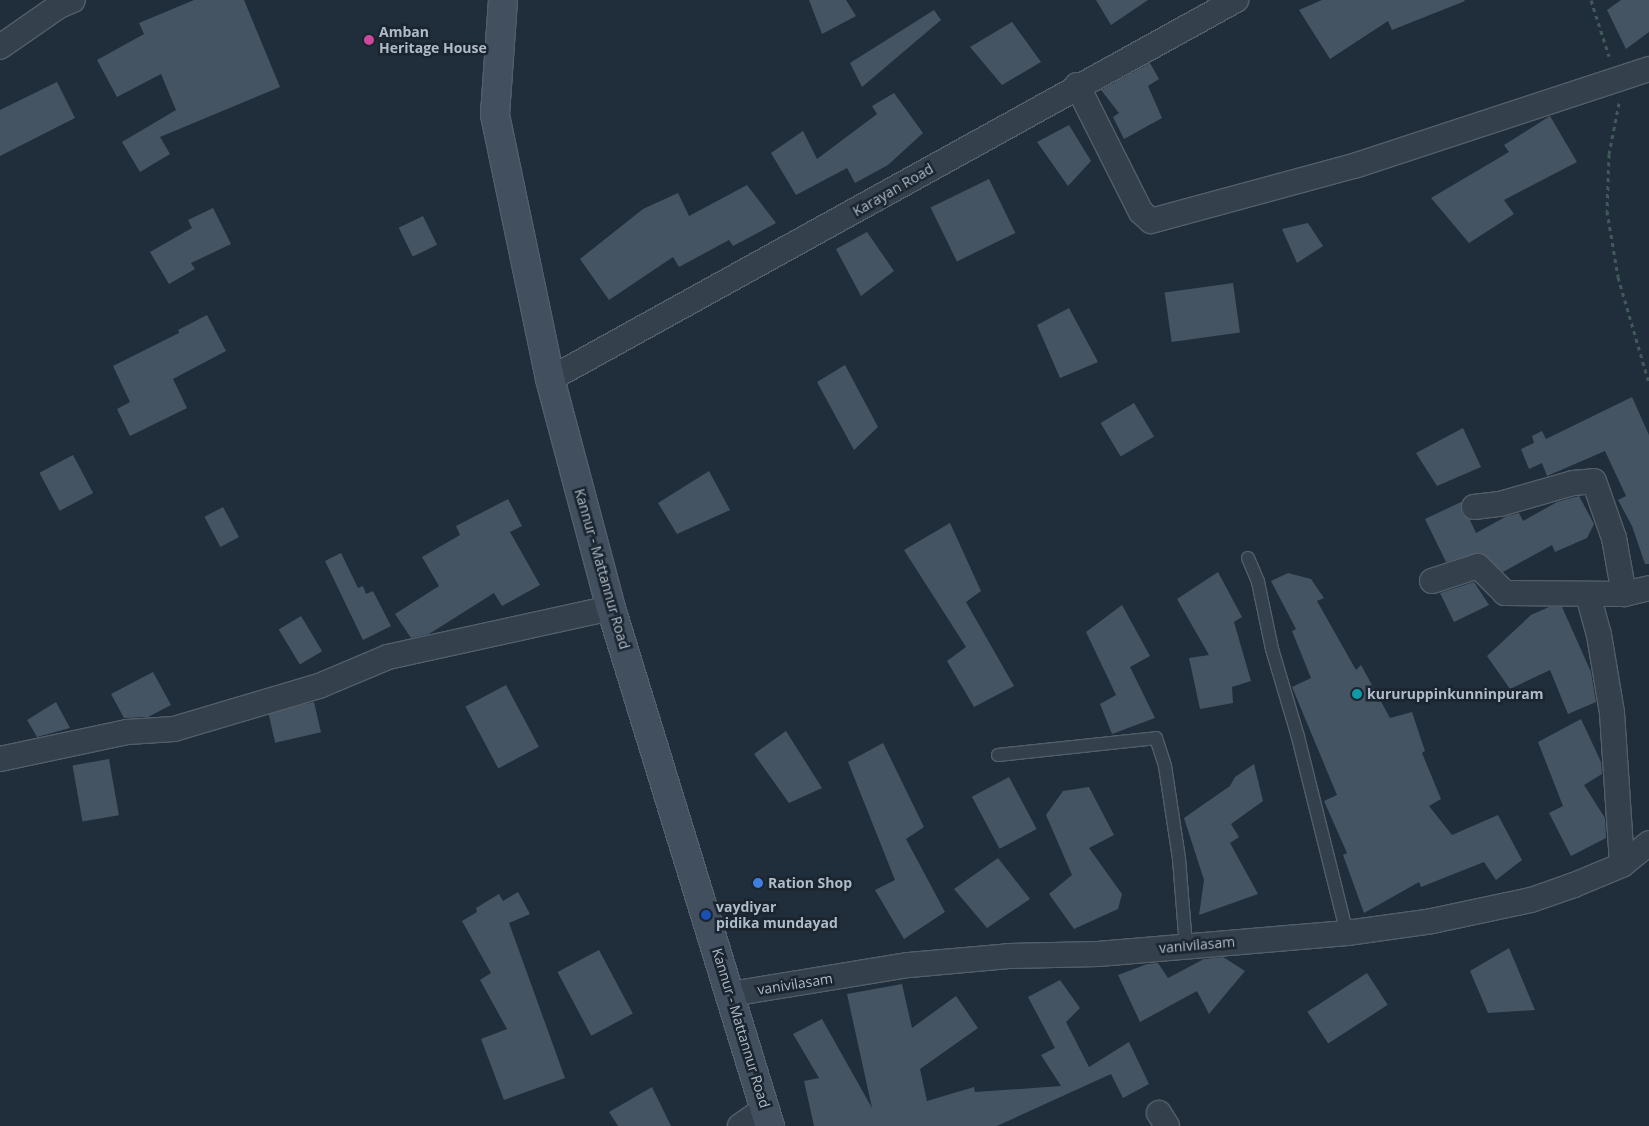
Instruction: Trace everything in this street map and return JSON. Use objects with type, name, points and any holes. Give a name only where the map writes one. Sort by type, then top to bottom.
[{"type":"main road","name":"Kannur - Mattannur Road","points":[[502,0],[495,115],[550,379],[611,608],[768,1117]]},
{"type":"street","name":"Karayan Road","points":[[550,379],[769,261],[1078,85],[1236,0]]},
{"type":"street","points":[[0,46],[69,1]]},
{"type":"street","points":[[1078,85],[1141,212],[1151,221],[1357,165],[1649,68]]},
{"type":"street","points":[[1474,507],[1500,504],[1572,483],[1594,481],[1614,538],[1624,594]]},
{"type":"street","points":[[1432,581],[1478,566],[1504,593],[1624,594],[1649,588]]},
{"type":"street","points":[[1588,595],[1599,634],[1612,712],[1622,865]]},
{"type":"street","points":[[0,759],[127,732],[174,729],[319,686],[388,657],[611,608]]},
{"type":"street","name":"vanivilasam","points":[[731,994],[909,964],[1186,946],[1347,933],[1432,922],[1532,900],[1622,865],[1649,843]]},
{"type":"street","points":[[740,1126],[768,1117]]},
{"type":"lane","points":[[1248,558],[1258,582],[1272,649],[1298,737],[1347,933]]},
{"type":"lane","points":[[998,755],[1156,738],[1163,757],[1179,859],[1186,946]]},
{"type":"path","points":[[1592,0],[1617,78],[1620,98],[1609,154],[1607,211],[1618,277],[1649,383]]},
{"type":"building","points":[[194,0],[244,0],[280,87],[160,137],[170,154],[140,172],[122,142],[176,110],[161,74],[117,97],[97,60],[144,34],[139,23]]},
{"type":"building","points":[[809,0],[846,0],[856,16],[822,34]]},
{"type":"building","points":[[1096,0],[1148,0],[1111,25]]},
{"type":"building","points":[[1322,0],[1465,1],[1392,30],[1388,21],[1330,59],[1299,10]]},
{"type":"building","points":[[1621,0],[1649,0],[1649,32],[1626,49],[1607,10]]},
{"type":"building","points":[[934,10],[941,20],[862,87],[850,63]]},
{"type":"building","points":[[1012,22],[1041,62],[1002,85],[970,47]]},
{"type":"building","points":[[1150,63],[1159,79],[1148,86],[1162,118],[1124,139],[1113,117],[1119,113],[1101,90]]},
{"type":"building","points":[[57,82],[75,118],[0,156],[0,110]]},
{"type":"building","points":[[894,93],[923,133],[888,165],[855,183],[847,168],[796,195],[771,153],[803,131],[817,159],[877,114],[872,106]]},
{"type":"building","points":[[1550,116],[1577,162],[1504,200],[1514,214],[1469,243],[1431,198],[1509,152],[1504,145]]},
{"type":"building","points":[[1069,125],[1091,161],[1068,186],[1037,142]]},
{"type":"building","points":[[989,179],[1015,233],[957,261],[931,207]]},
{"type":"building","points":[[747,185],[776,223],[733,246],[729,240],[679,267],[673,257],[609,300],[580,259],[643,209],[678,193],[689,216]]},
{"type":"building","points":[[213,208],[231,244],[191,263],[195,269],[169,284],[150,252],[192,228],[188,220]]},
{"type":"building","points":[[423,216],[437,245],[413,257],[399,228]]},
{"type":"building","points":[[1308,223],[1323,246],[1297,263],[1282,229]]},
{"type":"building","points":[[867,232],[894,271],[861,296],[836,249]]},
{"type":"building","points":[[1233,283],[1240,333],[1172,342],[1165,293]]},
{"type":"building","points":[[1069,308],[1098,362],[1060,378],[1037,325]]},
{"type":"building","points":[[207,315],[226,351],[173,379],[187,408],[130,436],[117,409],[130,402],[113,366],[179,333],[178,330]]},
{"type":"building","points":[[845,365],[878,427],[854,450],[817,382]]},
{"type":"building","points":[[1632,397],[1649,435],[1649,564],[1645,564],[1632,526],[1618,500],[1626,496],[1605,451],[1547,476],[1542,463],[1529,469],[1521,449],[1534,443],[1532,436],[1542,431],[1546,439]]},
{"type":"building","points":[[1134,403],[1154,436],[1121,457],[1101,423]]},
{"type":"building","points":[[1463,428],[1481,467],[1437,486],[1416,453]]},
{"type":"building","points":[[73,455],[93,493],[60,511],[39,473]]},
{"type":"building","points":[[709,471],[730,510],[677,534],[658,503]]},
{"type":"building","points":[[1579,496],[1594,524],[1587,538],[1555,552],[1552,545],[1503,572],[1481,553],[1446,562],[1425,519],[1461,502],[1463,515],[1470,520],[1476,533],[1507,516],[1519,513],[1523,521],[1557,502]]},
{"type":"building","points":[[508,499],[522,526],[510,532],[540,585],[502,606],[494,593],[429,634],[411,638],[395,614],[439,586],[422,557],[460,535],[456,526]]},
{"type":"building","points":[[223,507],[239,537],[220,547],[204,517]]},
{"type":"building","points":[[950,523],[981,591],[966,602],[1014,686],[974,707],[947,661],[966,647],[904,550]]},
{"type":"building","points":[[341,553],[358,588],[363,586],[366,594],[373,591],[391,626],[363,640],[325,561]]},
{"type":"building","points":[[1218,572],[1242,617],[1234,622],[1251,681],[1232,687],[1233,703],[1200,709],[1189,658],[1209,655],[1177,599]]},
{"type":"building","points":[[1288,573],[1311,579],[1324,598],[1317,601],[1356,670],[1361,665],[1390,718],[1412,712],[1425,751],[1422,753],[1441,799],[1429,806],[1452,835],[1498,815],[1522,860],[1496,880],[1484,862],[1421,887],[1419,882],[1364,913],[1343,855],[1347,853],[1324,801],[1337,795],[1292,687],[1311,678],[1292,631],[1296,629],[1271,581]]},
{"type":"building","points":[[1474,582],[1489,605],[1454,622],[1440,593]]},
{"type":"building","points":[[1122,605],[1150,656],[1130,667],[1155,718],[1112,734],[1100,704],[1116,695],[1086,632]]},
{"type":"building","points":[[1549,607],[1562,607],[1591,672],[1596,702],[1568,714],[1550,670],[1510,689],[1487,656],[1531,615]]},
{"type":"building","points":[[301,616],[322,651],[300,665],[279,629]]},
{"type":"building","points":[[153,672],[171,705],[148,717],[124,718],[111,694]]},
{"type":"building","points":[[506,685],[539,747],[498,768],[465,707]]},
{"type":"building","points":[[56,702],[70,728],[37,737],[27,720]]},
{"type":"building","points":[[314,702],[321,732],[275,743],[268,713]]},
{"type":"building","points":[[1581,719],[1601,762],[1602,774],[1584,785],[1605,818],[1606,838],[1571,856],[1549,813],[1563,806],[1538,742]]},
{"type":"building","points":[[786,731],[822,788],[789,803],[754,754]]},
{"type":"building","points":[[883,743],[924,827],[906,839],[945,912],[904,939],[875,890],[895,880],[848,762]]},
{"type":"building","points":[[109,759],[119,815],[82,822],[73,765]]},
{"type":"building","points":[[1254,764],[1263,801],[1231,824],[1239,837],[1230,843],[1258,894],[1199,915],[1204,880],[1184,818],[1230,786],[1235,777]]},
{"type":"building","points":[[1009,777],[1037,829],[1000,849],[972,797]]},
{"type":"building","points":[[1089,787],[1114,835],[1089,848],[1122,894],[1118,909],[1074,929],[1049,894],[1072,875],[1046,815],[1063,791]]},
{"type":"building","points":[[998,858],[1030,899],[987,928],[954,889]]},
{"type":"building","points":[[518,892],[530,914],[509,923],[565,1078],[504,1100],[481,1039],[507,1029],[480,980],[491,973],[462,921],[477,912],[476,908],[499,894],[503,901]]},
{"type":"building","points":[[1509,948],[1535,1010],[1488,1013],[1470,971]]},
{"type":"building","points":[[599,950],[633,1014],[591,1036],[558,972]]},
{"type":"building","points":[[1223,957],[1245,971],[1209,1014],[1197,991],[1140,1022],[1118,975],[1147,964],[1158,963],[1168,978],[1204,959]]},
{"type":"building","points":[[1367,973],[1388,1005],[1328,1044],[1307,1012]]},
{"type":"building","points":[[1060,980],[1080,1008],[1066,1022],[1089,1067],[1129,1042],[1149,1084],[1123,1098],[1111,1074],[997,1126],[814,1126],[804,1081],[819,1078],[793,1034],[822,1019],[872,1108],[847,994],[902,984],[912,1028],[956,996],[978,1028],[920,1069],[927,1101],[974,1087],[975,1092],[1061,1086],[1041,1055],[1055,1048],[1028,997]]},
{"type":"building","points":[[652,1087],[671,1126],[618,1126],[609,1112]]},
{"type":"place","name":"Amban Heritage House","points":[[369,40]]},
{"type":"place","name":"kururuppinkunninpuram","points":[[1357,694]]},
{"type":"place","name":"Ration Shop","points":[[758,883]]},
{"type":"place","name":"vaydiyar pidika mundayad","points":[[706,915]]}]
